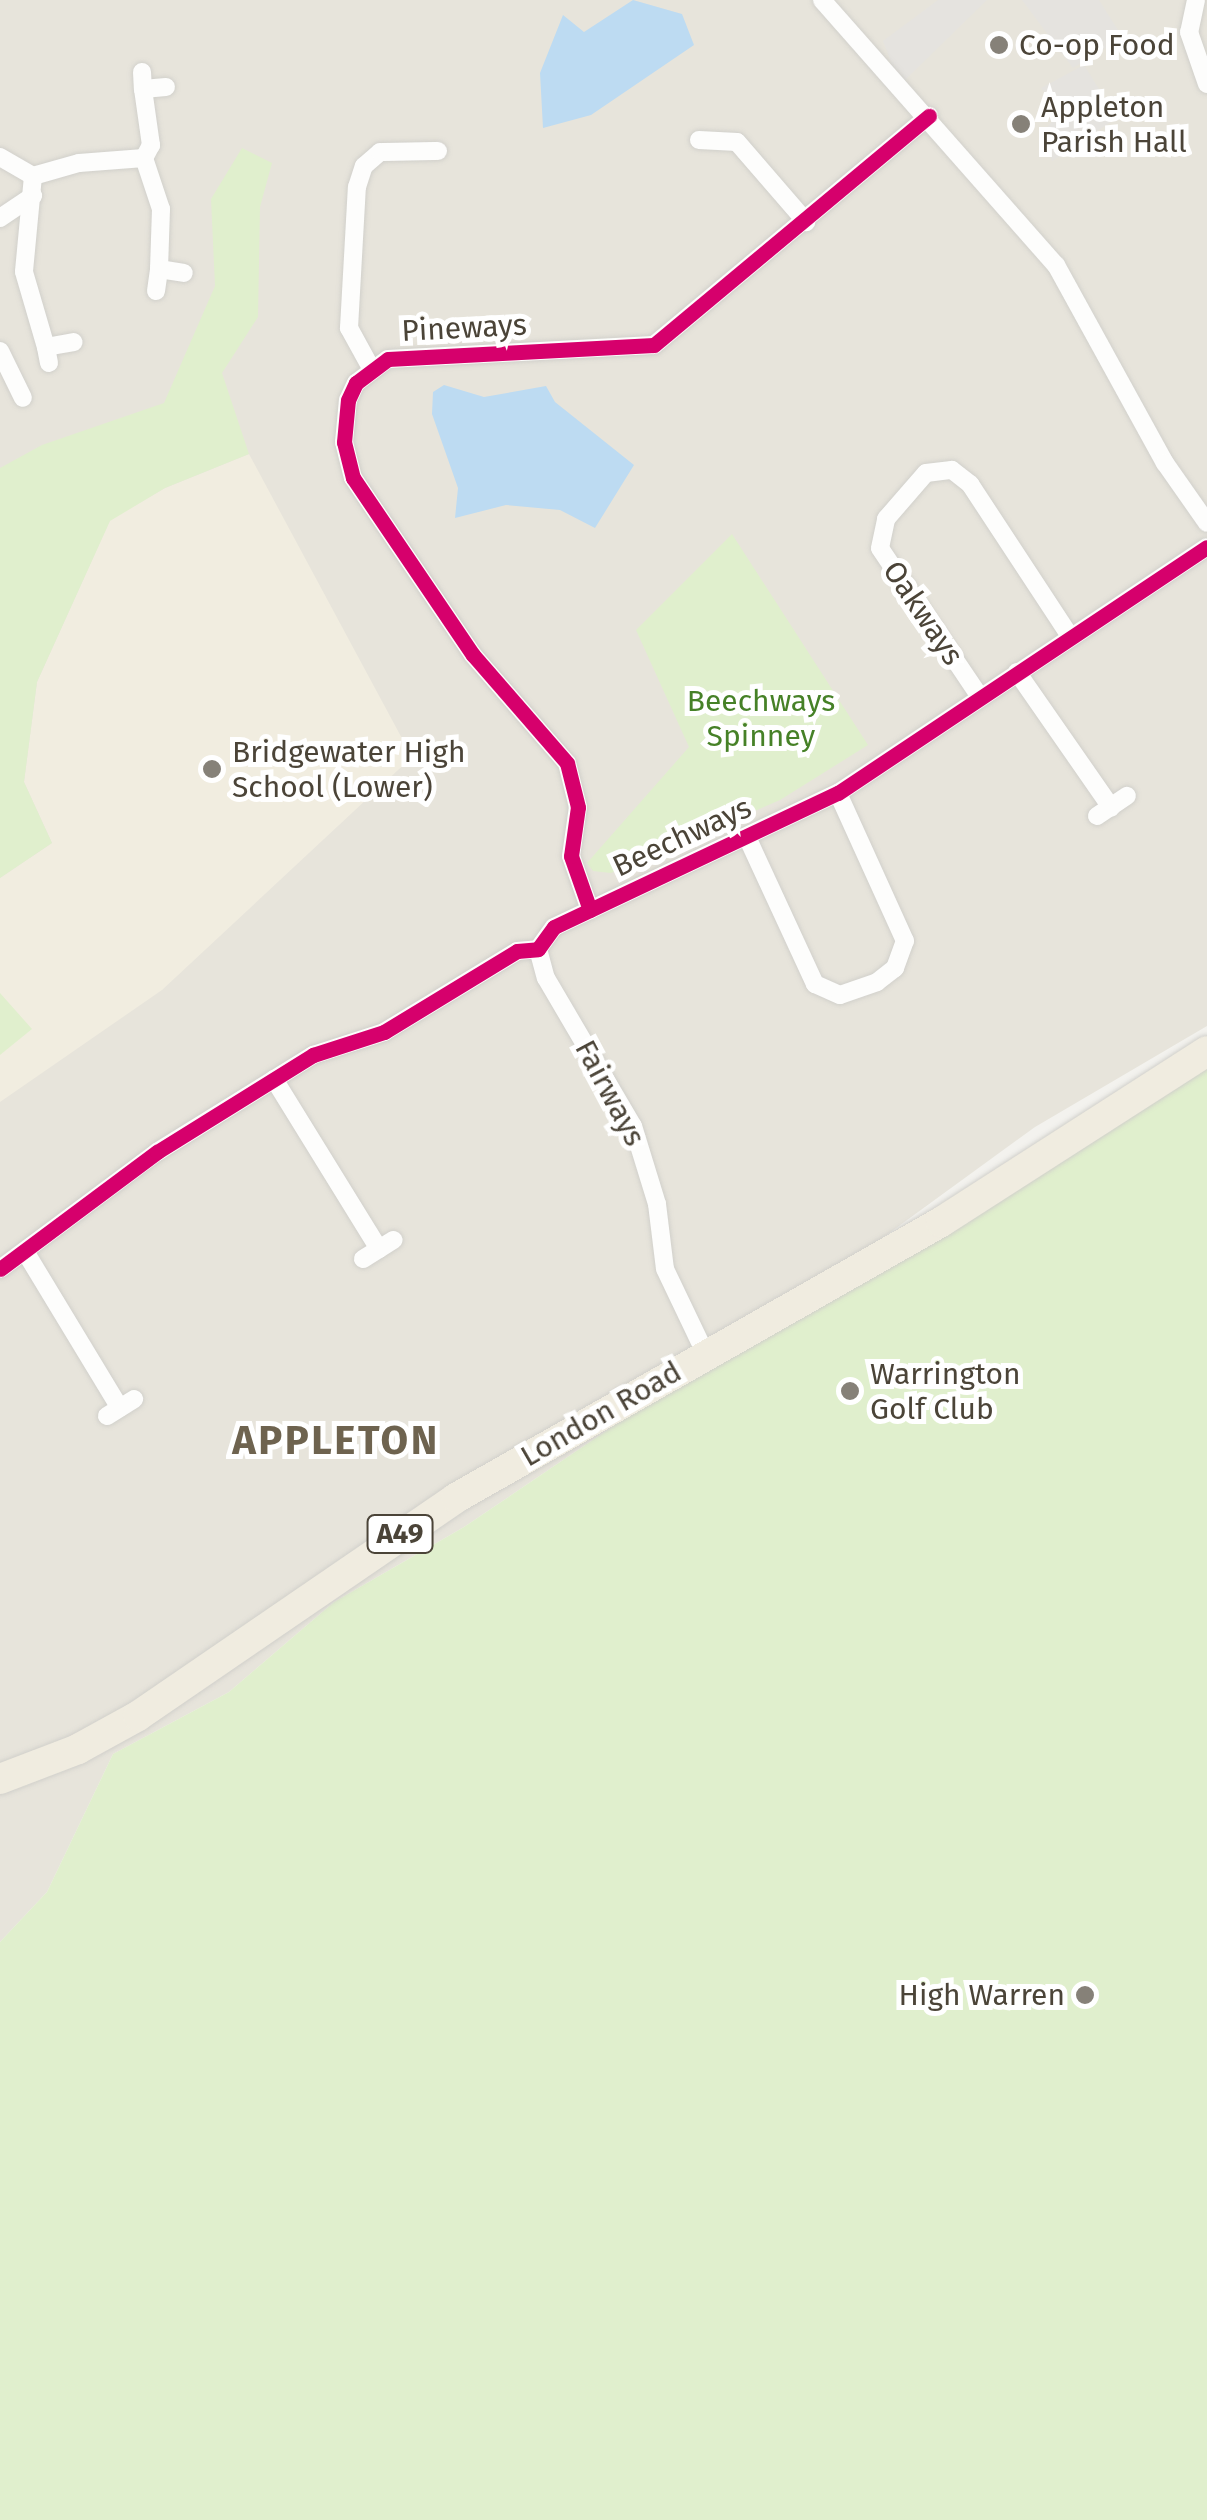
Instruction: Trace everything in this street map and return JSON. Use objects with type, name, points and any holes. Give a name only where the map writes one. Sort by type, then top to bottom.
[{"type":"highway","name":"London Road","points":[[0,1780],[78,1749],[138,1716],[456,1498],[940,1222],[1207,1051]]},
{"type":"street","points":[[822,0],[929,116],[1056,265],[1165,463],[1207,523]]},
{"type":"street","points":[[1196,0],[1189,32],[1207,84]]},
{"type":"street","points":[[144,158],[151,144],[142,80],[166,87]]},
{"type":"street","name":"Pineways","points":[[590,910],[571,856],[578,807],[568,763],[473,655],[352,478],[344,442],[348,400],[371,368],[411,356],[654,345],[929,116]]},
{"type":"street","points":[[698,140],[737,142],[806,222]]},
{"type":"street","name":"Pineways","points":[[371,368],[349,328],[357,187],[364,166],[380,152],[438,152]]},
{"type":"street","points":[[0,157],[32,176],[79,164],[144,158]]},
{"type":"street","points":[[144,158],[160,188],[156,291]]},
{"type":"street","points":[[32,176],[24,272],[47,355],[74,342]]},
{"type":"street","points":[[0,218],[33,196]]},
{"type":"street","points":[[159,269],[184,273]]},
{"type":"street","points":[[0,351],[23,398]]},
{"type":"street","name":"Oakways","points":[[980,697],[880,548],[886,519],[926,473],[952,470],[970,484],[1070,636]]},
{"type":"street","name":"Beechways","points":[[0,1269],[26,1253],[103,1190],[314,1055],[384,1032],[516,951],[538,949],[546,932],[838,793],[1207,547]]},
{"type":"street","points":[[1018,672],[1112,806]]},
{"type":"street","points":[[747,837],[815,984],[840,995],[877,982],[896,968],[905,941],[838,793]]},
{"type":"street","name":"Fairways","points":[[538,949],[541,969],[633,1126],[657,1204],[665,1269],[706,1355]]},
{"type":"street","points":[[274,1080],[379,1250]]},
{"type":"street","points":[[26,1253],[120,1408]]},
{"type":"shaded area","points":[[0,0],[1207,0],[1207,1026],[1035,1127],[767,1322],[464,1527],[334,1602],[229,1692],[113,1754],[47,1892],[0,1942]]},
{"type":"shaded area","points":[[938,0],[987,0],[900,85],[883,41]]},
{"type":"shaded area","points":[[1022,0],[1099,0],[1123,38],[1073,68]]},
{"type":"shaded area","points":[[1084,65],[1117,118],[1052,161],[1042,133],[1062,111],[1041,88]]},
{"type":"shaded area","name":"Bridgewater High School (Lower)","points":[[249,454],[412,757],[162,990],[0,1102],[0,878],[52,843],[24,782],[37,682],[110,520],[165,488]]},
{"type":"green space","points":[[242,148],[272,163],[260,207],[258,317],[222,373],[249,454],[165,488],[110,521],[37,682],[24,782],[52,843],[0,878],[0,468],[42,445],[164,403],[215,286],[211,199]]},
{"type":"green space","name":"Beechways Spinney","points":[[732,534],[868,745],[780,800],[611,873],[593,871],[587,863],[689,747],[636,630]]},
{"type":"green space","points":[[0,993],[32,1029],[0,1055]]},
{"type":"green space","name":"Warrington Golf Club","points":[[1207,1051],[1207,2520],[0,2520],[0,1942],[47,1892],[113,1754],[229,1692],[334,1602],[464,1527],[767,1322]]},
{"type":"water","points":[[633,0],[682,14],[694,45],[591,115],[543,128],[540,73],[563,15],[584,32]]},
{"type":"water","points":[[444,385],[484,397],[546,386],[555,402],[634,465],[595,528],[560,510],[506,505],[455,518],[458,488],[432,414],[433,392]]},
{"type":"cycle path","points":[[590,910],[571,856],[578,807],[567,763],[473,655],[353,478],[344,442],[348,400],[356,383],[388,359],[654,345],[929,116]]},
{"type":"cycle path","points":[[0,1269],[157,1152],[313,1055],[384,1032],[517,951],[538,949],[554,927],[838,793],[1207,547]]},
{"type":"place","name":"Co-op Food","points":[[999,45]]},
{"type":"place","name":"Appleton Parish Hall","points":[[1021,124]]},
{"type":"place","name":"Bridgewater High School (Lower)","points":[[212,769]]},
{"type":"place","name":"Warrington Golf Club","points":[[850,1391]]},
{"type":"place","name":"High Warren","points":[[1085,1995]]},
{"type":"district","name":"APPLETON","points":[[336,1441]]}]
